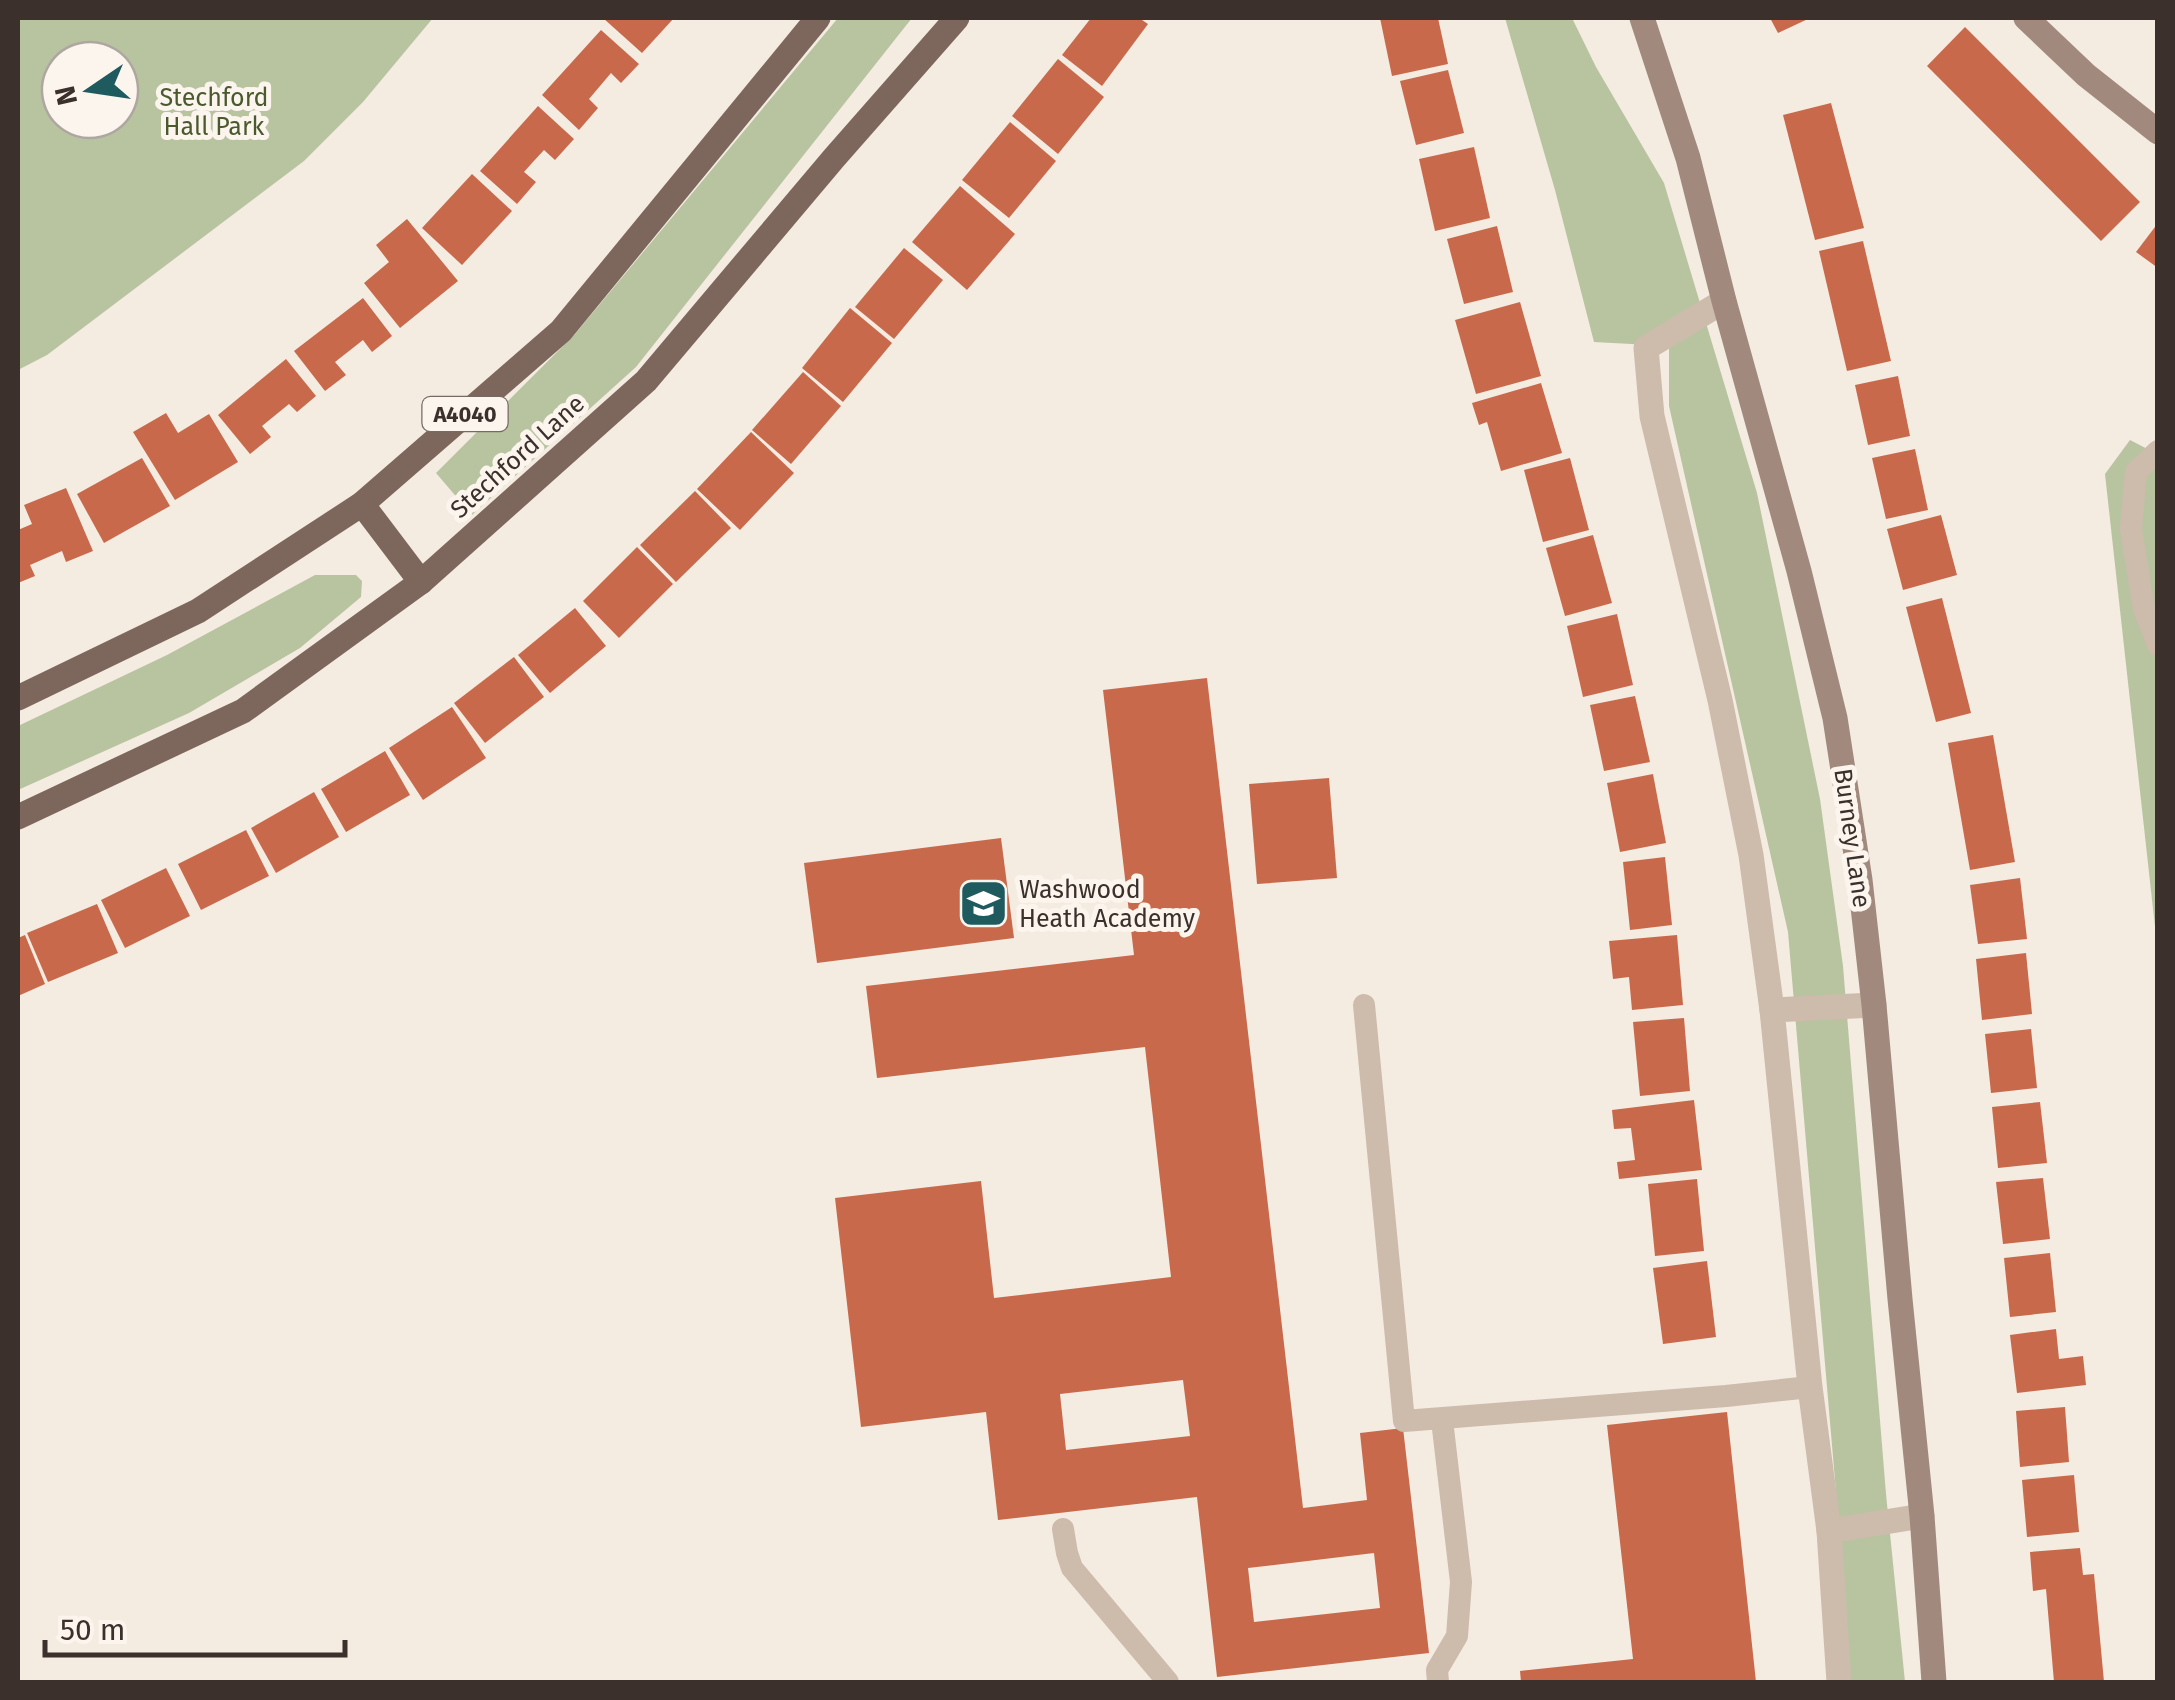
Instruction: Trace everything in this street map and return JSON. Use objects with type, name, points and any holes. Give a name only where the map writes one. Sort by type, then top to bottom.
[{"type":"main road","name":"A4040","points":[[18,698],[198,611],[362,504],[561,331],[818,18]]},
{"type":"main road","name":"Stechford Lane","points":[[18,817],[243,711],[421,582],[646,382],[956,18]]},
{"type":"main road","points":[[362,504],[421,582]]},
{"type":"street","name":"Burney Lane","points":[[1642,18],[1688,158],[1835,718],[1874,1005],[1934,1682]]},
{"type":"street","points":[[2026,18],[2086,75],[2158,132]]},
{"type":"street","points":[[1724,301],[1646,348],[1646,371],[1652,416],[1748,835],[1772,1010],[1810,1387],[1829,1531],[1839,1682]]},
{"type":"street","points":[[1772,1010],[1874,1005]]},
{"type":"street","points":[[1829,1531],[1922,1516]]},
{"type":"lane","points":[[2158,451],[2136,472],[2131,529],[2144,609],[2158,646]]},
{"type":"lane","points":[[1364,1005],[1404,1421],[1810,1387]]},
{"type":"lane","points":[[1431,1678],[1458,1636],[1461,1582],[1442,1420]]},
{"type":"lane","points":[[1063,1528],[1072,1568],[1168,1682]]},
{"type":"green space","name":"Stechford Hall Park","points":[[18,18],[433,18],[363,102],[304,161],[47,355],[18,370]]},
{"type":"green space","points":[[838,18],[912,18],[636,367],[472,515],[436,473],[575,334]]},
{"type":"green space","points":[[1505,18],[1572,18],[1664,183],[1757,493],[1820,799],[1843,966],[1905,1682],[1849,1682],[1788,932],[1669,406],[1669,346],[1594,342]]},
{"type":"green space","points":[[2130,440],[2157,454],[2157,945],[2105,474]]},
{"type":"green space","points":[[315,575],[356,575],[362,581],[361,597],[300,648],[189,713],[18,790],[18,726],[167,655]]},
{"type":"building","points":[[603,18],[674,18],[642,53]]},
{"type":"building","points":[[1091,18],[1139,18],[1148,24],[1102,86],[1062,55]]},
{"type":"building","points":[[1380,18],[1438,18],[1448,64],[1392,76]]},
{"type":"building","points":[[1770,18],[1810,18],[1778,33]]},
{"type":"building","points":[[1965,27],[2140,202],[2101,241],[1927,66]]},
{"type":"building","points":[[601,30],[639,64],[621,83],[611,73],[589,99],[598,108],[579,130],[542,95]]},
{"type":"building","points":[[1058,59],[1104,97],[1058,154],[1012,116]]},
{"type":"building","points":[[1448,70],[1464,133],[1416,145],[1400,81]]},
{"type":"building","points":[[1831,103],[1864,228],[1815,240],[1783,115]]},
{"type":"building","points":[[538,106],[574,139],[555,160],[544,150],[524,172],[536,182],[517,204],[480,171]]},
{"type":"building","points":[[1010,122],[1056,161],[1009,218],[962,180]]},
{"type":"building","points":[[1474,147],[1490,218],[1435,231],[1419,159]]},
{"type":"building","points":[[472,174],[512,211],[462,265],[422,228]]},
{"type":"building","points":[[960,186],[1015,234],[967,290],[912,242]]},
{"type":"building","points":[[407,219],[458,281],[400,328],[364,283],[389,262],[376,245]]},
{"type":"building","points":[[2158,223],[2158,268],[2136,252]]},
{"type":"building","points":[[1497,226],[1513,292],[1464,304],[1447,239]]},
{"type":"building","points":[[1863,241],[1891,361],[1847,371],[1819,251]]},
{"type":"building","points":[[904,248],[943,280],[894,339],[855,307]]},
{"type":"building","points":[[363,298],[392,336],[372,352],[363,340],[335,362],[346,375],[325,391],[294,351]]},
{"type":"building","points":[[1520,302],[1541,376],[1476,394],[1455,320]]},
{"type":"building","points":[[850,308],[892,343],[843,402],[802,368]]},
{"type":"building","points":[[286,359],[316,396],[297,412],[289,404],[262,426],[271,437],[250,454],[218,415]]},
{"type":"building","points":[[803,372],[841,406],[791,464],[752,430]]},
{"type":"building","points":[[1898,376],[1910,436],[1868,445],[1855,385]]},
{"type":"building","points":[[1541,383],[1562,453],[1501,471],[1487,422],[1479,425],[1472,403]]},
{"type":"building","points":[[166,413],[178,433],[209,414],[238,462],[175,500],[133,432]]},
{"type":"building","points":[[751,432],[794,473],[740,530],[697,489]]},
{"type":"building","points":[[1915,449],[1928,510],[1886,519],[1872,458]]},
{"type":"building","points":[[142,458],[170,506],[104,543],[77,494]]},
{"type":"building","points":[[1570,458],[1589,530],[1543,542],[1524,470]]},
{"type":"building","points":[[66,488],[93,551],[66,562],[62,551],[30,565],[35,576],[18,583],[18,530],[32,524],[24,505]]},
{"type":"building","points":[[695,491],[731,528],[676,582],[640,545]]},
{"type":"building","points":[[1941,515],[1957,575],[1903,590],[1887,529]]},
{"type":"building","points":[[1593,535],[1612,603],[1565,616],[1546,548]]},
{"type":"building","points":[[637,547],[673,584],[619,638],[583,601]]},
{"type":"building","points":[[1942,598],[1971,713],[1936,722],[1906,607]]},
{"type":"building","points":[[575,608],[606,646],[550,693],[518,655]]},
{"type":"building","points":[[1617,614],[1633,685],[1583,697],[1567,626]]},
{"type":"building","points":[[514,657],[544,697],[485,743],[454,703]]},
{"type":"building","points":[[1207,678],[1303,1508],[1367,1500],[1360,1433],[1403,1428],[1429,1653],[1217,1677],[1197,1497],[998,1520],[986,1412],[861,1427],[835,1198],[981,1181],[994,1298],[1171,1277],[1145,1047],[877,1078],[866,986],[1134,955],[1103,690]],"holes":[[[1183,1380],[1190,1436],[1066,1450],[1060,1394]],[[1374,1553],[1380,1608],[1254,1622],[1248,1568]]]},
{"type":"building","points":[[1635,696],[1650,762],[1604,771],[1590,705]]},
{"type":"building","points":[[452,707],[486,758],[423,800],[389,748]]},
{"type":"building","points":[[1993,735],[2015,862],[1970,870],[1948,743]]},
{"type":"building","points":[[385,751],[410,795],[346,832],[321,789]]},
{"type":"building","points":[[1653,774],[1666,843],[1620,852],[1607,783]]},
{"type":"building","points":[[1329,778],[1337,878],[1257,884],[1249,784]]},
{"type":"building","points":[[314,792],[339,837],[276,873],[251,828]]},
{"type":"building","points":[[246,830],[269,876],[201,910],[178,864]]},
{"type":"building","points":[[1001,838],[1014,938],[817,963],[804,863]]},
{"type":"building","points":[[1665,857],[1672,925],[1630,930],[1623,862]]},
{"type":"building","points":[[166,868],[190,916],[125,948],[101,900]]},
{"type":"building","points":[[2020,878],[2027,939],[1978,944],[1970,885]]},
{"type":"building","points":[[97,904],[118,953],[48,982],[27,933]]},
{"type":"building","points":[[25,935],[45,984],[18,996],[18,938]]},
{"type":"building","points":[[1677,935],[1683,1005],[1632,1010],[1629,977],[1613,979],[1609,941]]},
{"type":"building","points":[[2026,953],[2032,1014],[1982,1020],[1976,959]]},
{"type":"building","points":[[1684,1018],[1690,1091],[1640,1096],[1633,1022]]},
{"type":"building","points":[[2031,1029],[2037,1088],[1991,1093],[1985,1034]]},
{"type":"building","points":[[1694,1100],[1702,1170],[1619,1179],[1617,1162],[1635,1160],[1631,1128],[1614,1129],[1612,1110]]},
{"type":"building","points":[[2040,1102],[2047,1163],[1998,1168],[1992,1107]]},
{"type":"building","points":[[2043,1178],[2050,1239],[2003,1244],[1996,1182]]},
{"type":"building","points":[[1697,1179],[1704,1251],[1655,1256],[1648,1184]]},
{"type":"building","points":[[2050,1253],[2056,1312],[2010,1317],[2004,1258]]},
{"type":"building","points":[[1707,1261],[1716,1337],[1663,1344],[1653,1268]]},
{"type":"building","points":[[2056,1329],[2059,1359],[2083,1356],[2086,1385],[2017,1393],[2010,1335]]},
{"type":"building","points":[[2065,1407],[2069,1462],[2020,1467],[2016,1411]]},
{"type":"building","points":[[1727,1412],[1756,1682],[1521,1682],[1520,1671],[1633,1659],[1607,1425]]},
{"type":"building","points":[[2074,1475],[2079,1532],[2027,1537],[2022,1480]]},
{"type":"building","points":[[2080,1548],[2083,1575],[2094,1574],[2104,1682],[2054,1682],[2046,1589],[2033,1591],[2030,1552]]},
{"type":"place","name":"Washwood Heath Academy","points":[[984,903]]}]
